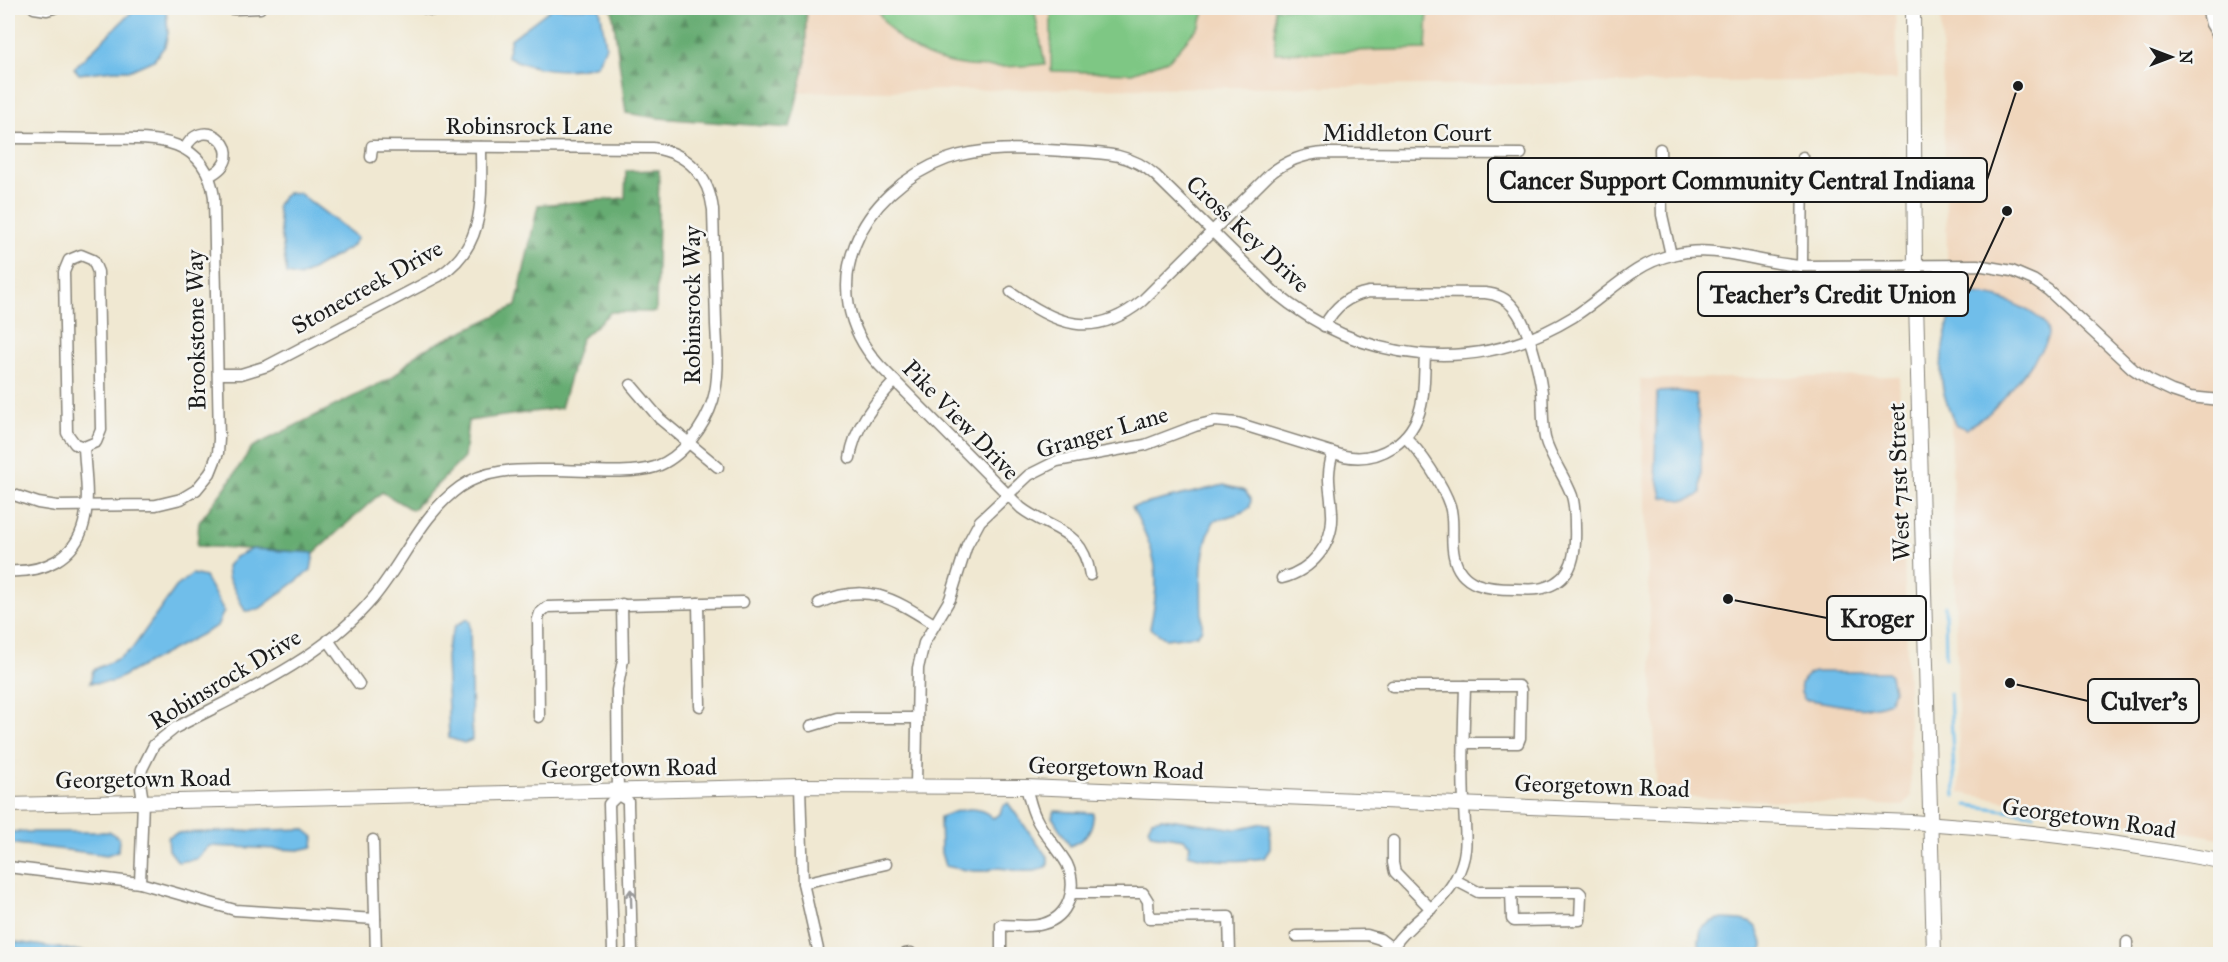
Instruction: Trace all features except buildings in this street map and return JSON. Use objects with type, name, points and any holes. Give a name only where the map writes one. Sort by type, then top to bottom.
[{"type":"main road","name":"West 71st Street","points":[[1913,8],[1915,266],[1934,954]]},
{"type":"main road","name":"Georgetown Road","points":[[8,805],[618,793],[800,786],[1026,787],[1931,823],[2082,838],[2220,861]]},
{"type":"street","points":[[35,8],[47,10],[54,8]]},
{"type":"street","points":[[221,8],[260,8]]},
{"type":"street","points":[[424,8],[440,8]]},
{"type":"street","points":[[2207,8],[2211,24],[2220,39]]},
{"type":"street","points":[[8,138],[154,139],[185,149],[190,140],[201,134],[213,134],[225,147],[226,159],[221,169],[209,176]]},
{"type":"street","name":"Robinsrock Lane","points":[[371,157],[372,146],[653,148],[674,153],[692,165]]},
{"type":"street","name":"Stonecreek Drive","points":[[218,374],[249,372],[267,366],[439,276],[453,266],[467,249],[478,225],[481,203],[481,147]]},
{"type":"street","name":"Brookstone Way","points":[[85,506],[165,504],[185,497],[205,481],[213,470],[218,453],[214,197],[209,176],[199,161],[185,149]]},
{"type":"street","points":[[1660,149],[1662,215],[1671,255]]},
{"type":"street","name":"Cross Key Drive","points":[[854,248],[864,226],[877,208],[908,179],[946,160],[988,151],[1111,153],[1137,162],[1151,172],[1273,291],[1305,315],[1357,341],[1378,347],[1425,355],[1477,353],[1505,346],[1560,325],[1590,307],[1631,273],[1650,262],[1671,255],[1696,251],[1718,251],[1802,266],[1986,266],[2004,269],[2029,278],[2048,290],[2143,377],[2178,393],[2196,398],[2220,400]]},
{"type":"street","name":"Middleton Court","points":[[1011,292],[1041,313],[1062,321],[1091,323],[1124,314],[1142,301],[1270,174],[1302,156],[1319,153],[1521,154]]},
{"type":"street","points":[[1802,266],[1803,157]]},
{"type":"street","name":"Robinsrock Way","points":[[687,443],[709,411],[717,376],[713,210],[708,188],[692,165]]},
{"type":"street","name":"Pike View Drive","points":[[854,248],[846,278],[847,296],[853,325],[865,348],[1009,496],[980,521],[967,545],[950,598],[924,643],[918,668],[916,786]]},
{"type":"street","points":[[81,255],[93,260],[98,272],[101,430],[96,442],[84,447],[73,442],[67,433],[64,272],[69,260],[81,255]]},
{"type":"street","points":[[1324,326],[1340,305],[1351,297],[1364,293],[1485,293],[1502,298],[1512,306],[1521,320],[1539,375],[1546,443],[1569,489],[1574,505],[1576,550],[1573,562],[1566,574],[1553,585],[1537,590],[1491,589],[1478,586],[1467,579],[1459,568],[1453,552],[1453,524],[1449,505],[1422,456],[1405,437]]},
{"type":"street","name":"Granger Lane","points":[[1009,496],[1029,475],[1050,463],[1145,445],[1207,422],[1237,423],[1352,457],[1375,455],[1388,450],[1405,437],[1417,419],[1421,406],[1425,355]]},
{"type":"street","points":[[850,458],[858,433],[868,413],[895,381]]},
{"type":"street","points":[[631,385],[651,410],[687,443],[718,467]]},
{"type":"street","name":"Robinsrock Drive","points":[[140,883],[143,801],[140,782],[142,769],[151,749],[163,736],[282,672],[352,622],[369,604],[437,508],[450,495],[467,482],[488,474],[509,470],[648,469],[668,461],[687,443]]},
{"type":"street","points":[[8,571],[39,569],[52,564],[66,554],[81,532],[85,506],[84,447]]},
{"type":"street","points":[[1282,578],[1309,565],[1327,541],[1332,520],[1328,484],[1333,453]]},
{"type":"street","points":[[8,493],[43,504],[85,506]]},
{"type":"street","points":[[1009,496],[1029,514],[1058,528],[1072,539],[1085,557],[1090,575]]},
{"type":"street","points":[[819,603],[852,593],[876,594],[900,603],[934,624]]},
{"type":"street","points":[[539,717],[538,619],[543,610],[553,606],[743,602]]},
{"type":"street","points":[[698,603],[700,706]]},
{"type":"street","points":[[615,954],[613,953],[609,804],[618,793],[617,690],[623,660],[622,604]]},
{"type":"street","points":[[328,640],[359,684]]},
{"type":"street","points":[[1392,686],[1516,685],[1521,690],[1518,742],[1464,743]]},
{"type":"street","points":[[1296,936],[1366,935],[1380,939],[1391,951],[1445,895],[1455,880],[1464,858],[1467,840],[1464,803],[1465,686]]},
{"type":"street","points":[[811,726],[837,718],[917,718]]},
{"type":"street","points":[[800,786],[803,883],[819,954]]},
{"type":"street","points":[[1001,954],[1001,925],[1036,925],[1052,920],[1065,909],[1072,893],[1072,878],[1068,867],[1036,818],[1026,787]]},
{"type":"street","points":[[618,793],[628,801],[633,951],[628,954]]},
{"type":"street","points":[[373,840],[376,954]]},
{"type":"street","points":[[1393,841],[1392,863],[1395,872],[1431,909]]},
{"type":"street","points":[[803,883],[886,864]]},
{"type":"street","points":[[8,867],[140,883],[235,910],[375,919]]},
{"type":"street","points":[[1455,880],[1478,892],[1511,892],[1579,892],[1581,894],[1580,920],[1514,921],[1511,892]]},
{"type":"street","points":[[1072,893],[1143,893],[1149,901],[1149,918],[1229,917],[1230,954]]},
{"type":"street","points":[[2127,942],[2127,954]]},
{"type":"shaded area","points":[[775,8],[1895,8],[1897,80],[778,92]]},
{"type":"shaded area","points":[[1941,8],[2220,8],[2220,838],[1960,793]]},
{"type":"shaded area","points":[[1899,376],[1911,796],[1904,806],[1657,796],[1640,379]]},
{"type":"green space","points":[[612,8],[806,8],[806,61],[790,128],[658,118],[626,113]]},
{"type":"green space","points":[[877,8],[1034,8],[1045,64],[1006,67],[966,66],[928,56],[911,47],[895,34],[882,19]]},
{"type":"green space","points":[[1051,8],[1205,8],[1200,25],[1170,59],[1132,73],[1051,71]]},
{"type":"green space","points":[[1275,8],[1428,8],[1426,49],[1275,53]]},
{"type":"green space","points":[[659,170],[656,312],[611,312],[581,339],[561,408],[468,421],[464,458],[412,510],[382,492],[314,553],[197,546],[199,522],[252,447],[393,377],[419,352],[516,306],[538,205],[625,198],[626,171]]},
{"type":"water","points":[[136,8],[166,8],[168,33],[165,46],[154,60],[131,70],[79,74],[74,68]]},
{"type":"water","points":[[552,8],[600,8],[606,46],[597,65],[563,70],[539,68],[507,56],[511,39]]},
{"type":"water","points":[[286,193],[299,193],[358,238],[351,247],[300,277],[287,274],[277,205]]},
{"type":"water","points":[[1971,294],[1998,298],[2023,308],[2042,321],[2048,333],[2041,350],[2013,387],[1989,413],[1966,429],[1955,424],[1944,393],[1941,368],[1943,344],[1949,320],[1959,302]]},
{"type":"water","points":[[1678,391],[1696,394],[1701,441],[1701,493],[1688,500],[1662,497],[1655,465],[1657,392]]},
{"type":"water","points":[[1224,485],[1245,491],[1251,499],[1250,507],[1243,512],[1214,521],[1209,533],[1203,560],[1202,629],[1197,635],[1166,639],[1150,628],[1156,593],[1155,565],[1147,539],[1132,507]]},
{"type":"water","points":[[252,549],[314,553],[311,570],[258,610],[245,611],[228,577],[227,566],[235,557]]},
{"type":"water","points":[[192,574],[205,577],[224,611],[217,626],[112,682],[90,683],[93,670],[132,649],[176,587]]},
{"type":"water","points":[[467,619],[470,622],[472,740],[464,743],[449,738],[446,658],[455,626]]},
{"type":"water","points":[[1815,672],[1887,672],[1891,675],[1894,690],[1889,702],[1878,706],[1858,707],[1805,700],[1802,696],[1801,683],[1806,676]]},
{"type":"water","points":[[1008,803],[1048,858],[1048,866],[1035,871],[997,868],[974,871],[945,866],[941,853],[940,817],[960,810],[974,809],[987,813],[993,818],[1000,814],[1002,807]]},
{"type":"water","points":[[1055,811],[1093,813],[1092,824],[1085,837],[1070,846],[1052,817]]},
{"type":"water","points":[[1162,818],[1236,829],[1263,823],[1270,825],[1270,849],[1264,858],[1217,860],[1198,857],[1188,854],[1190,845],[1184,839],[1151,834],[1148,828],[1152,820]]},
{"type":"water","points":[[304,829],[314,837],[313,847],[299,850],[209,846],[196,859],[178,862],[169,850],[168,837],[177,833]]},
{"type":"water","points":[[8,832],[110,832],[119,838],[118,851],[107,855],[8,843]]},
{"type":"water","points":[[1719,919],[1740,920],[1754,925],[1763,943],[1762,954],[1700,954],[1701,929]]},
{"type":"water","points":[[8,941],[101,954],[8,954]]},
{"type":"waterway","points":[[1945,606],[1946,658]]},
{"type":"waterway","points":[[1950,694],[1955,796]]},
{"type":"waterway","points":[[1967,805],[2034,814]]},
{"type":"place","name":"Cancer Support Community Central Indiana","points":[[2018,86]]},
{"type":"place","name":"Teacher's Credit Union","points":[[2007,211]]},
{"type":"place","name":"Kroger","points":[[1728,599]]},
{"type":"place","name":"Culver's","points":[[2010,683]]}]
